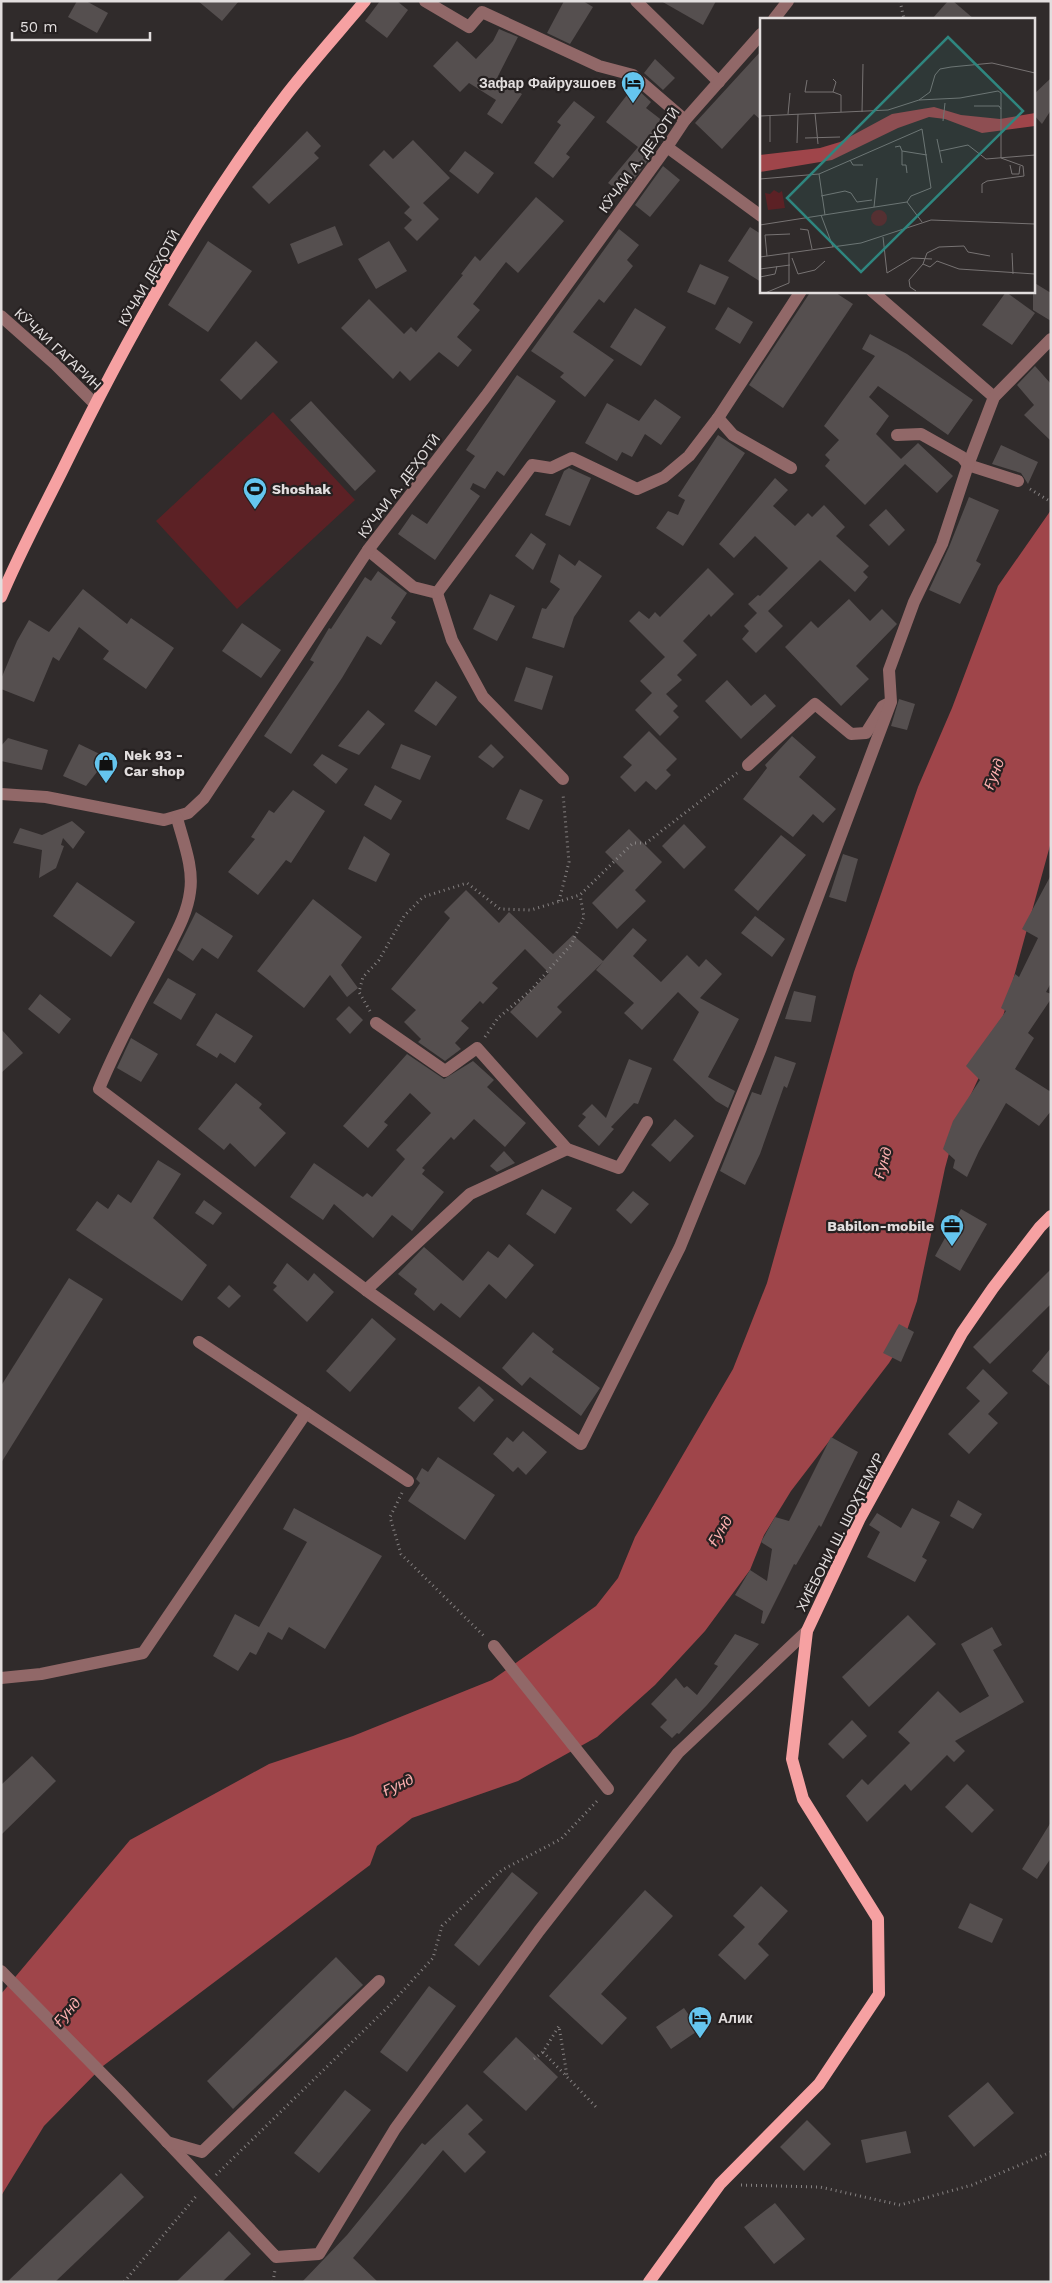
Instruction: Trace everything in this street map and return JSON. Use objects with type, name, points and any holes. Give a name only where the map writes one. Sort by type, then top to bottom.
[{"type":"main road","name":"КӮЧАИ ДЕҲОТӢ","points":[[1,597],[19,554],[95,404],[167,274],[249,146],[288,93],[365,1]]},
{"type":"main road","name":"ХИЁБОНИ Ш. ШОҲТЕМУР","points":[[649,2282],[720,2184],[819,2084],[879,1994],[878,1919],[803,1799],[792,1759],[807,1631],[860,1518],[962,1333],[1011,1265],[1040,1227],[1051,1216]]},
{"type":"street","points":[[426,1],[469,27],[482,12],[599,66],[633,75],[685,120]]},
{"type":"street","points":[[636,1],[719,82]]},
{"type":"street","points":[[775,18],[788,1]]},
{"type":"street","name":"КӮЧАИ А. ДЕҲОТӢ","points":[[177,818],[188,813],[204,798],[368,550],[486,396],[667,148],[685,120],[760,35]]},
{"type":"street","points":[[667,148],[760,215]]},
{"type":"street","points":[[437,593],[532,466],[551,468],[572,458],[637,489],[664,477],[689,456],[718,418],[799,292]]},
{"type":"street","points":[[873,292],[994,397]]},
{"type":"street","name":"КӮЧАИ ГАГАРИН","points":[[1,316],[55,364],[95,404]]},
{"type":"street","points":[[1,794],[46,797],[164,820],[177,818],[191,873],[190,892],[184,914],[99,1089],[366,1290],[582,1444],[680,1247],[761,1048],[891,702],[889,670],[914,602],[942,544],[968,465],[994,397],[1051,339]]},
{"type":"street","points":[[718,418],[733,435],[791,468]]},
{"type":"street","points":[[897,435],[920,434],[962,457],[968,465],[1018,481]]},
{"type":"street","points":[[368,550],[413,587],[437,593]]},
{"type":"street","points":[[437,593],[452,640],[483,697],[563,779]]},
{"type":"street","points":[[748,765],[815,704],[851,734],[866,732],[882,706],[891,702]]},
{"type":"street","points":[[376,1023],[444,1071],[477,1048],[568,1149],[619,1168],[647,1122]]},
{"type":"street","points":[[366,1290],[470,1194],[568,1149]]},
{"type":"street","points":[[199,1342],[408,1481]]},
{"type":"street","points":[[1,1678],[41,1674],[143,1653],[306,1413]]},
{"type":"street","points":[[1,1971],[120,2092],[276,2257],[319,2254],[395,2129],[538,1931],[678,1753],[807,1631]]},
{"type":"street","points":[[494,1646],[608,1789]]},
{"type":"street","points":[[165,2141],[202,2152],[379,1981]]},
{"type":"path","points":[[900,1],[904,18]]},
{"type":"path","points":[[1018,481],[1051,502]]},
{"type":"path","points":[[376,1023],[359,992],[363,977],[379,960],[404,916],[423,897],[467,883],[500,909],[531,910],[580,895],[633,843],[646,843],[748,765]]},
{"type":"path","points":[[559,902],[568,862],[563,815],[563,779]]},
{"type":"path","points":[[477,1048],[498,1018],[531,990],[571,945],[584,917],[580,895]]},
{"type":"path","points":[[408,1481],[390,1517],[401,1554],[494,1646]]},
{"type":"path","points":[[124,2282],[207,2184],[387,2008],[433,1958],[442,1926],[502,1870],[561,1839],[608,1789]]},
{"type":"path","points":[[534,2059],[543,2052],[560,2026],[567,2076]]},
{"type":"path","points":[[543,2052],[596,2107]]},
{"type":"path","points":[[720,2184],[820,2187],[900,2204],[972,2184],[1051,2152]]},
{"type":"shaded area","name":"Shoshak","points":[[273,412],[355,500],[237,609],[156,521]]},
{"type":"water","name":"Ғунд","points":[[1051,510],[1051,842],[1004,1013],[989,1056],[957,1124],[945,1168],[917,1301],[904,1339],[889,1363],[791,1491],[764,1535],[750,1570],[705,1631],[655,1685],[597,1737],[518,1781],[412,1818],[377,1846],[370,1865],[103,2066],[44,2126],[1,2196],[1,1994],[130,1840],[269,1764],[353,1736],[492,1680],[596,1606],[618,1578],[635,1537],[733,1369],[767,1283],[854,972],[918,787],[952,708],[998,586]]},
{"type":"building","points":[[77,1],[86,1],[108,13],[97,33],[68,17]]},
{"type":"building","points":[[198,1],[239,1],[222,21]]},
{"type":"building","points":[[380,1],[397,1],[408,10],[387,38],[365,21]]},
{"type":"building","points":[[564,1],[583,1],[593,7],[570,44],[547,33]]},
{"type":"building","points":[[661,1],[716,1],[703,25]]},
{"type":"building","points":[[948,1],[953,1],[973,18],[933,18]]},
{"type":"building","points":[[499,29],[518,37],[497,78],[522,94],[502,124],[487,114],[496,100],[469,83],[460,92],[433,66],[457,41],[476,59],[493,41]]},
{"type":"building","points":[[760,52],[760,119],[754,114],[722,149],[695,123]]},
{"type":"building","points":[[655,59],[675,78],[663,90],[644,73]]},
{"type":"building","points":[[1051,78],[1051,110],[1042,124],[1034,115],[1034,94]]},
{"type":"building","points":[[634,86],[651,102],[646,108],[668,125],[646,152],[651,156],[623,194],[608,183],[638,147],[606,122]]},
{"type":"building","points":[[574,101],[595,117],[566,154],[570,157],[553,178],[534,163],[561,125],[557,122]]},
{"type":"building","points":[[307,131],[321,146],[314,153],[319,158],[269,204],[252,187]]},
{"type":"building","points":[[413,140],[450,178],[423,203],[439,219],[417,241],[404,228],[412,220],[404,213],[410,207],[369,165],[384,150],[393,159]]},
{"type":"building","points":[[465,151],[494,173],[478,194],[449,171]]},
{"type":"building","points":[[663,166],[680,180],[650,217],[635,205]]},
{"type":"building","points":[[536,197],[564,221],[518,273],[506,262],[473,304],[480,310],[457,337],[472,350],[458,367],[439,352],[410,381],[400,371],[393,379],[341,328],[369,299],[404,334],[411,327],[416,332],[463,275],[461,274],[475,256],[480,261]]},
{"type":"building","points":[[335,226],[343,245],[298,264],[290,244]]},
{"type":"building","points":[[750,227],[760,233],[760,281],[728,261]]},
{"type":"building","points":[[619,229],[639,245],[627,260],[633,266],[604,303],[599,299],[573,332],[614,360],[585,397],[560,377],[564,373],[531,351]]},
{"type":"building","points":[[208,241],[252,271],[208,332],[168,305]]},
{"type":"building","points":[[389,241],[407,271],[376,289],[358,259]]},
{"type":"building","points":[[700,264],[729,277],[715,305],[687,292]]},
{"type":"building","points":[[1034,283],[1051,293],[1051,321],[1033,310]]},
{"type":"building","points":[[810,292],[835,292],[853,304],[783,408],[749,385]]},
{"type":"building","points":[[1006,292],[1035,313],[1012,345],[982,325]]},
{"type":"building","points":[[728,307],[753,322],[740,344],[715,329]]},
{"type":"building","points":[[635,308],[666,327],[641,366],[610,347]]},
{"type":"building","points":[[870,334],[907,354],[973,400],[948,435],[878,386],[869,397],[889,416],[876,434],[901,459],[918,443],[953,476],[937,493],[905,464],[865,505],[825,466],[830,460],[825,455],[839,440],[824,426],[875,356],[862,349]]},
{"type":"building","points":[[256,341],[278,362],[241,400],[220,380]]},
{"type":"building","points":[[1035,366],[1051,384],[1051,441],[1024,415],[1034,405],[1017,385]]},
{"type":"building","points":[[517,375],[556,401],[504,476],[497,471],[485,489],[473,483],[470,489],[480,496],[435,560],[398,534],[412,514],[427,524],[475,456],[466,450]]},
{"type":"building","points":[[655,399],[681,417],[661,445],[645,434],[632,457],[622,452],[617,461],[585,443],[607,403],[639,421]]},
{"type":"building","points":[[311,401],[376,471],[355,491],[290,420]]},
{"type":"building","points":[[718,435],[745,453],[683,546],[656,528],[668,511],[678,515],[685,500],[678,496]]},
{"type":"building","points":[[1001,445],[1038,462],[1028,484],[1021,473],[992,464]]},
{"type":"building","points":[[569,468],[591,478],[570,526],[545,515],[564,471]]},
{"type":"building","points":[[775,478],[788,490],[773,506],[795,526],[808,513],[812,517],[824,505],[845,527],[836,536],[869,566],[863,572],[868,577],[855,592],[820,560],[768,611],[783,626],[756,653],[742,639],[749,631],[744,626],[757,613],[748,604],[758,595],[760,596],[788,568],[755,536],[734,558],[719,544]]},
{"type":"building","points":[[969,497],[999,510],[976,561],[981,564],[960,604],[929,590]]},
{"type":"building","points":[[886,509],[905,530],[889,546],[869,525]]},
{"type":"building","points":[[531,533],[546,544],[533,570],[515,556]]},
{"type":"building","points":[[559,554],[575,566],[579,560],[602,576],[574,617],[564,648],[532,638],[542,608],[546,609],[560,589],[550,582]]},
{"type":"building","points":[[708,568],[734,594],[711,617],[709,614],[683,641],[697,655],[677,675],[682,680],[666,694],[678,706],[673,711],[679,717],[660,736],[635,710],[652,693],[640,681],[665,657],[629,621],[639,611],[649,619],[655,612],[660,617]]},
{"type":"building","points":[[378,571],[407,593],[391,618],[396,622],[381,645],[367,636],[342,678],[291,754],[264,736],[314,662],[310,660],[329,628],[331,629],[365,577],[371,581]]},
{"type":"building","points":[[83,589],[127,624],[131,618],[174,648],[146,689],[103,659],[109,651],[79,627],[59,661],[53,657],[34,702],[1,689],[1,679],[17,641],[29,620],[49,632]]},
{"type":"building","points":[[490,594],[515,606],[497,641],[473,629]]},
{"type":"building","points":[[849,599],[870,621],[882,609],[897,624],[856,666],[869,679],[841,706],[785,647],[811,621],[818,628]]},
{"type":"building","points":[[242,623],[281,650],[261,678],[222,651]]},
{"type":"building","points":[[526,667],[553,676],[542,710],[514,701]]},
{"type":"building","points":[[727,680],[751,706],[765,694],[776,706],[741,739],[705,701]]},
{"type":"building","points":[[436,681],[457,697],[436,726],[414,711]]},
{"type":"building","points":[[899,699],[915,704],[907,730],[891,726]]},
{"type":"building","points":[[368,710],[385,724],[359,755],[338,746]]},
{"type":"building","points":[[649,731],[677,759],[666,770],[671,775],[656,790],[646,781],[635,792],[620,777],[632,765],[623,757]]},
{"type":"building","points":[[792,736],[816,757],[799,777],[836,809],[823,823],[813,814],[793,837],[743,799],[767,768],[765,765]]},
{"type":"building","points":[[8,738],[48,750],[42,770],[1,761],[1,746]]},
{"type":"building","points":[[79,744],[108,758],[86,786],[63,776]]},
{"type":"building","points":[[401,744],[431,756],[420,780],[391,768]]},
{"type":"building","points":[[491,744],[504,757],[493,768],[478,757]]},
{"type":"building","points":[[322,754],[348,769],[336,784],[313,765]]},
{"type":"building","points":[[375,785],[402,801],[391,820],[364,805]]},
{"type":"building","points":[[520,789],[543,800],[529,830],[506,819]]},
{"type":"building","points":[[293,790],[325,811],[291,863],[286,860],[258,895],[228,872],[255,839],[251,837],[269,810],[274,813]]},
{"type":"building","points":[[72,821],[85,832],[73,849],[63,838],[61,845],[64,846],[56,868],[39,878],[42,850],[13,843],[20,828],[42,835]]},
{"type":"building","points":[[684,824],[706,847],[684,869],[662,846]]},
{"type":"building","points":[[629,829],[662,862],[635,890],[646,901],[617,929],[592,903],[624,871],[605,852]]},
{"type":"building","points":[[781,835],[806,855],[758,911],[734,890]]},
{"type":"building","points":[[364,836],[390,854],[376,882],[348,869]]},
{"type":"building","points":[[843,854],[858,859],[846,902],[829,897]]},
{"type":"building","points":[[1051,875],[1051,983],[1046,992],[1051,994],[1051,999],[1028,1033],[1034,1038],[1015,1069],[1051,1092],[1051,1111],[1039,1126],[1006,1103],[979,1151],[967,1177],[953,1168],[955,1160],[943,1149],[953,1121],[980,1080],[966,1066],[1006,1011],[1001,1008],[1015,974],[1019,977],[1038,938],[1022,929]]},
{"type":"building","points":[[77,882],[135,922],[111,957],[53,916]]},
{"type":"building","points":[[466,890],[499,923],[509,912],[553,954],[573,935],[603,961],[633,928],[647,940],[633,956],[661,982],[687,955],[699,967],[706,959],[722,974],[700,998],[739,1019],[708,1077],[735,1091],[728,1108],[716,1101],[673,1060],[699,1012],[678,992],[642,1030],[624,1013],[634,1003],[596,970],[603,962],[557,1007],[562,1012],[537,1038],[510,1012],[549,973],[525,949],[492,983],[498,988],[483,1004],[480,1001],[461,1021],[469,1028],[455,1043],[461,1049],[445,1061],[418,1042],[421,1039],[404,1022],[416,1010],[391,989],[450,918],[444,912]]},
{"type":"building","points":[[313,899],[362,937],[341,965],[358,988],[347,997],[330,975],[304,1008],[257,971]]},
{"type":"building","points":[[196,912],[233,936],[218,959],[202,948],[193,961],[177,950]]},
{"type":"building","points":[[755,916],[785,939],[772,957],[741,933]]},
{"type":"building","points":[[168,978],[196,994],[181,1020],[153,1003]]},
{"type":"building","points":[[794,991],[816,996],[811,1022],[785,1019]]},
{"type":"building","points":[[40,994],[71,1019],[59,1034],[28,1009]]},
{"type":"building","points":[[349,1006],[363,1020],[350,1034],[336,1019]]},
{"type":"building","points":[[216,1013],[253,1036],[235,1063],[220,1053],[217,1058],[196,1045]]},
{"type":"building","points":[[1,1029],[23,1053],[1,1073]]},
{"type":"building","points":[[131,1038],[158,1054],[141,1082],[117,1068]]},
{"type":"building","points":[[407,1054],[444,1079],[473,1061],[494,1080],[487,1087],[526,1123],[505,1147],[474,1119],[454,1140],[451,1137],[422,1168],[425,1170],[422,1174],[444,1192],[412,1231],[392,1215],[373,1238],[334,1204],[323,1220],[290,1197],[314,1163],[363,1197],[367,1193],[372,1197],[405,1159],[396,1150],[431,1113],[410,1093],[384,1122],[388,1125],[368,1148],[343,1126]]},
{"type":"building","points":[[775,1056],[796,1063],[787,1088],[784,1086],[760,1154],[745,1185],[720,1171],[752,1092],[761,1095]]},
{"type":"building","points":[[629,1059],[652,1068],[638,1104],[634,1103],[611,1127],[614,1129],[599,1146],[578,1126],[586,1117],[582,1114],[592,1104],[606,1118]]},
{"type":"building","points":[[236,1083],[262,1104],[259,1108],[286,1133],[255,1167],[230,1143],[224,1150],[198,1129]]},
{"type":"building","points":[[675,1119],[694,1136],[670,1162],[651,1145]]},
{"type":"building","points":[[504,1151],[515,1163],[497,1172],[490,1166]]},
{"type":"building","points":[[158,1160],[181,1174],[153,1218],[207,1265],[182,1301],[76,1230],[97,1201],[108,1209],[118,1194],[131,1203]]},
{"type":"building","points":[[542,1189],[572,1208],[555,1234],[526,1214]]},
{"type":"building","points":[[633,1191],[649,1204],[631,1224],[616,1210]]},
{"type":"building","points":[[204,1200],[222,1213],[213,1225],[195,1213]]},
{"type":"building","points":[[961,1209],[987,1224],[960,1271],[935,1256]]},
{"type":"building","points":[[509,1244],[534,1265],[506,1299],[489,1284],[460,1318],[441,1303],[434,1311],[414,1294],[417,1289],[398,1274],[424,1247],[463,1281],[488,1251],[498,1258]]},
{"type":"building","points":[[287,1263],[308,1281],[314,1273],[334,1292],[307,1322],[273,1290],[277,1286],[273,1283]]},
{"type":"building","points":[[1051,1269],[1051,1304],[990,1364],[973,1347]]},
{"type":"building","points":[[69,1278],[103,1299],[1,1463],[1,1386]]},
{"type":"building","points":[[229,1285],[241,1296],[229,1308],[217,1298]]},
{"type":"building","points":[[372,1318],[396,1339],[350,1392],[326,1371]]},
{"type":"building","points":[[899,1324],[914,1332],[901,1362],[883,1353]]},
{"type":"building","points":[[533,1332],[554,1349],[552,1352],[600,1388],[581,1416],[530,1377],[522,1386],[502,1368]]},
{"type":"building","points":[[1051,1348],[1051,1387],[1032,1371]]},
{"type":"building","points":[[983,1369],[1008,1393],[988,1414],[998,1423],[969,1454],[948,1434],[980,1401],[966,1388]]},
{"type":"building","points":[[479,1386],[494,1400],[474,1422],[458,1408]]},
{"type":"building","points":[[523,1431],[547,1452],[526,1475],[518,1467],[513,1472],[493,1454],[507,1437],[513,1442]]},
{"type":"building","points":[[831,1437],[858,1452],[821,1527],[819,1525],[796,1565],[794,1564],[764,1624],[761,1623],[763,1611],[735,1595],[750,1570],[767,1581],[772,1549],[761,1542],[775,1517],[789,1521]]},
{"type":"building","points":[[438,1457],[495,1495],[465,1540],[408,1501],[420,1483],[416,1479],[422,1468],[428,1472]]},
{"type":"building","points":[[958,1500],[982,1514],[973,1529],[950,1516]]},
{"type":"building","points":[[294,1508],[382,1556],[325,1649],[289,1627],[282,1640],[268,1632],[256,1655],[250,1652],[238,1671],[213,1656],[235,1614],[259,1627],[307,1542],[283,1529]]},
{"type":"building","points":[[912,1508],[940,1522],[922,1557],[927,1560],[915,1582],[867,1557],[880,1532],[869,1525],[877,1513],[901,1528]]},
{"type":"building","points":[[908,1615],[936,1644],[869,1707],[842,1677]]},
{"type":"building","points":[[992,1627],[1002,1645],[993,1650],[1024,1702],[955,1741],[965,1751],[954,1762],[947,1755],[911,1791],[905,1784],[867,1822],[846,1796],[862,1779],[868,1785],[910,1743],[898,1732],[938,1691],[960,1713],[989,1696],[961,1644]]},
{"type":"building","points":[[735,1634],[759,1644],[707,1705],[679,1734],[677,1733],[672,1738],[660,1727],[667,1720],[651,1704],[676,1678],[684,1688],[687,1686],[697,1695],[718,1666],[714,1664]]},
{"type":"building","points":[[852,1720],[867,1736],[843,1759],[828,1744]]},
{"type":"building","points":[[32,1756],[56,1781],[1,1835],[1,1785]]},
{"type":"building","points":[[967,1784],[994,1810],[972,1833],[945,1807]]},
{"type":"building","points":[[1051,1822],[1051,1858],[1037,1879],[1022,1869]]},
{"type":"building","points":[[512,1872],[538,1893],[479,1966],[454,1945]]},
{"type":"building","points":[[761,1886],[788,1911],[758,1944],[769,1955],[745,1980],[718,1955],[745,1927],[733,1916]]},
{"type":"building","points":[[645,1890],[673,1916],[601,1994],[627,2018],[602,2045],[549,1996]]},
{"type":"building","points":[[970,1903],[1003,1919],[992,1943],[958,1928]]},
{"type":"building","points":[[336,1957],[363,1985],[233,2109],[207,2081]]},
{"type":"building","points":[[429,1986],[456,2006],[407,2072],[380,2052]]},
{"type":"building","points":[[684,2008],[699,2030],[671,2049],[656,2027]]},
{"type":"building","points":[[516,2037],[558,2077],[526,2111],[483,2072]]},
{"type":"building","points":[[988,2082],[1014,2113],[974,2147],[948,2116]]},
{"type":"building","points":[[345,2090],[371,2110],[319,2173],[294,2153]]},
{"type":"building","points":[[467,2104],[483,2120],[468,2134],[486,2152],[465,2173],[443,2150],[353,2258],[378,2282],[302,2282],[347,2235],[422,2143],[425,2145]]},
{"type":"building","points":[[807,2120],[831,2144],[804,2171],[780,2147]]},
{"type":"building","points":[[906,2131],[911,2153],[866,2163],[861,2140]]},
{"type":"building","points":[[121,2173],[144,2197],[55,2282],[7,2282]]},
{"type":"building","points":[[775,2203],[805,2239],[774,2264],[744,2227]]},
{"type":"building","points":[[229,2231],[251,2254],[222,2282],[176,2282]]},
{"type":"place","name":"Зафар Файрузшоев","points":[[633,104]]},
{"type":"place","name":"Shoshak","points":[[255,510]]},
{"type":"place","name":"Nek 93 - Car shop","points":[[106,784]]},
{"type":"place","name":"Babilon-mobile","points":[[952,1247]]},
{"type":"place","name":"Алик","points":[[700,2039]]}]
